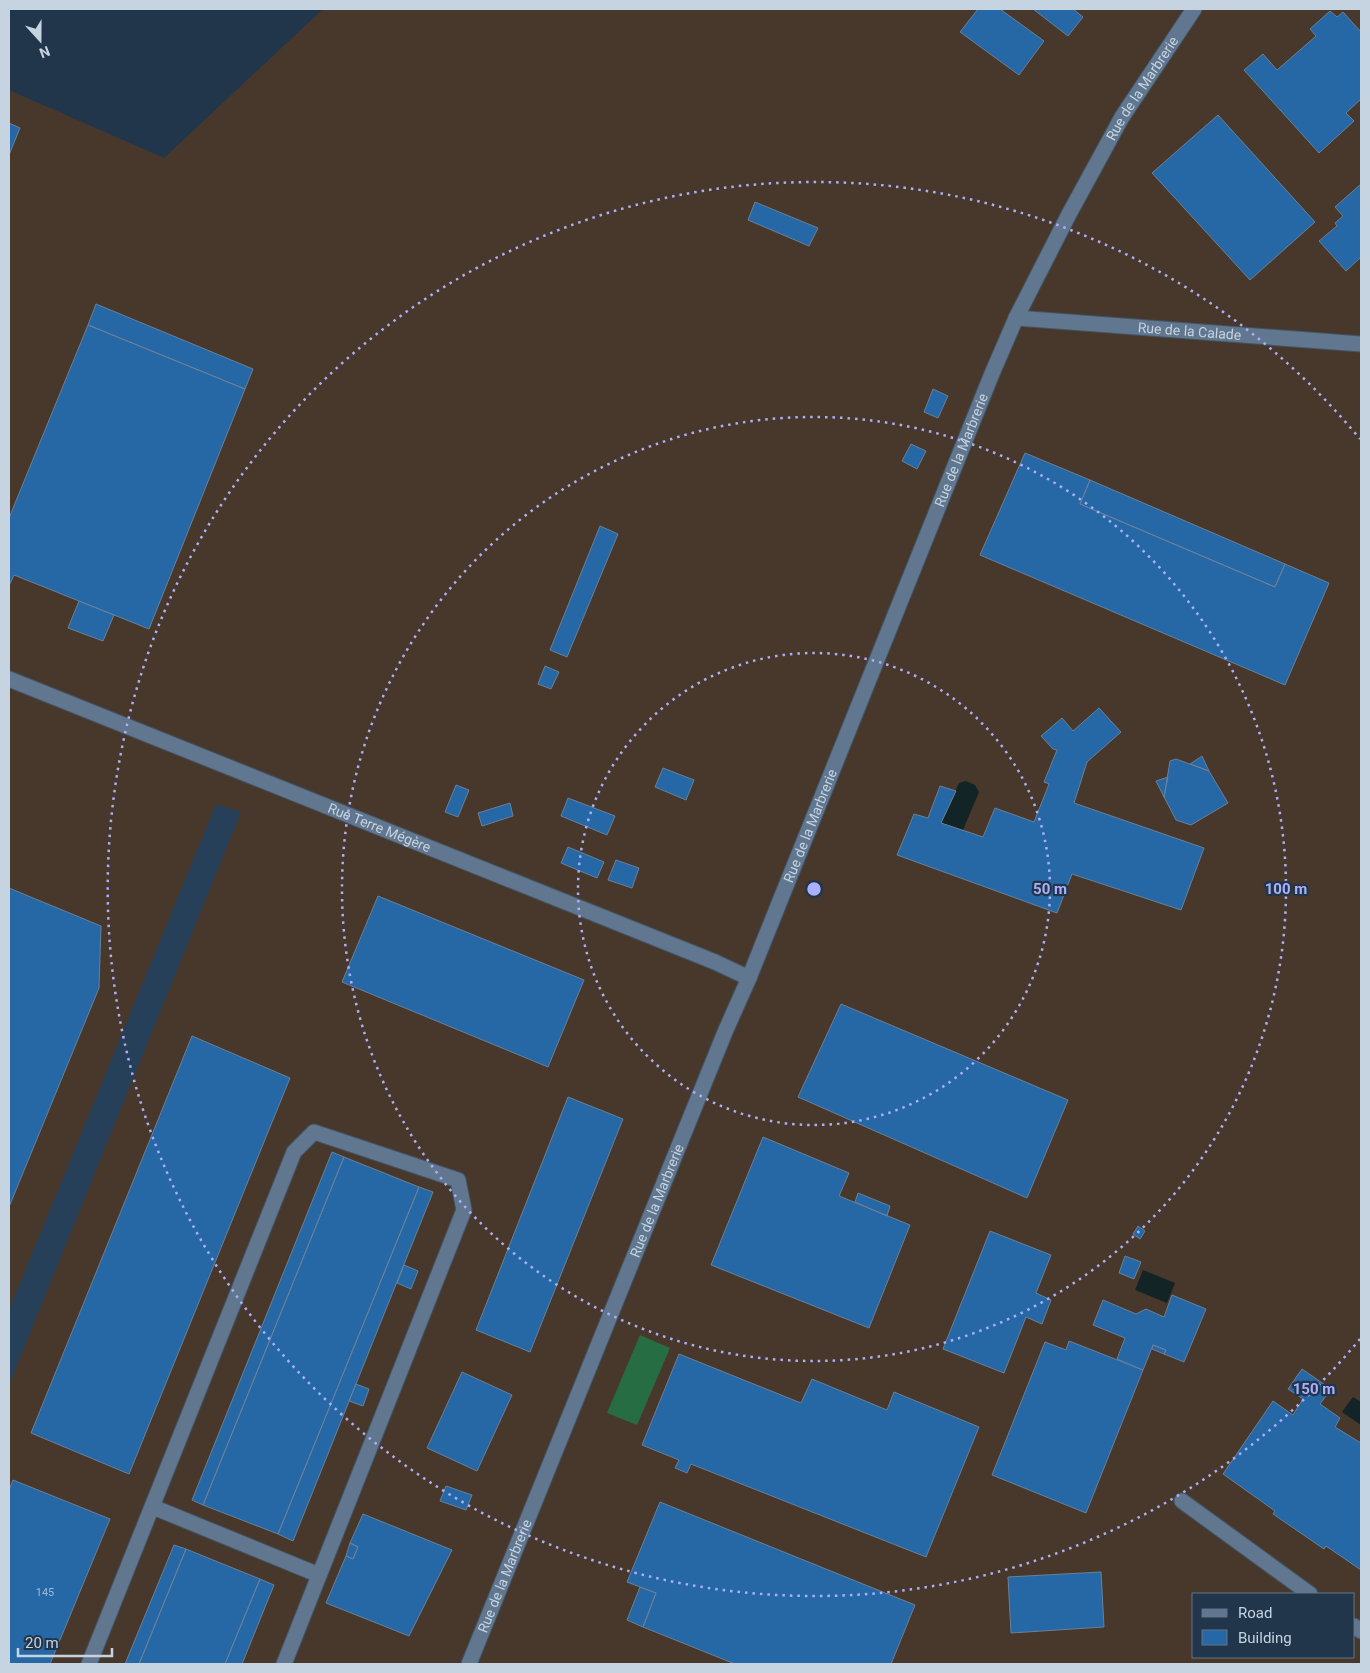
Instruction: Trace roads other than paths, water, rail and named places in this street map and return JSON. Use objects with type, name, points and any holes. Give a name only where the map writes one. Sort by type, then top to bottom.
[{"type":"street","name":"Rue de la Marbrerie","points":[[469,1664],[1016,318],[1068,216],[1122,117],[1194,9]]},
{"type":"street","name":"Rue de la Calade","points":[[1016,318],[1361,344]]},
{"type":"street","name":"Rue Terre Mégère","points":[[9,679],[697,954],[749,978]]},
{"type":"street","points":[[90,1664],[294,1152],[314,1132],[458,1180],[464,1210],[284,1664]]},
{"type":"street","points":[[1182,1501],[1309,1593]]},
{"type":"street","points":[[153,1507],[319,1575]]}]
